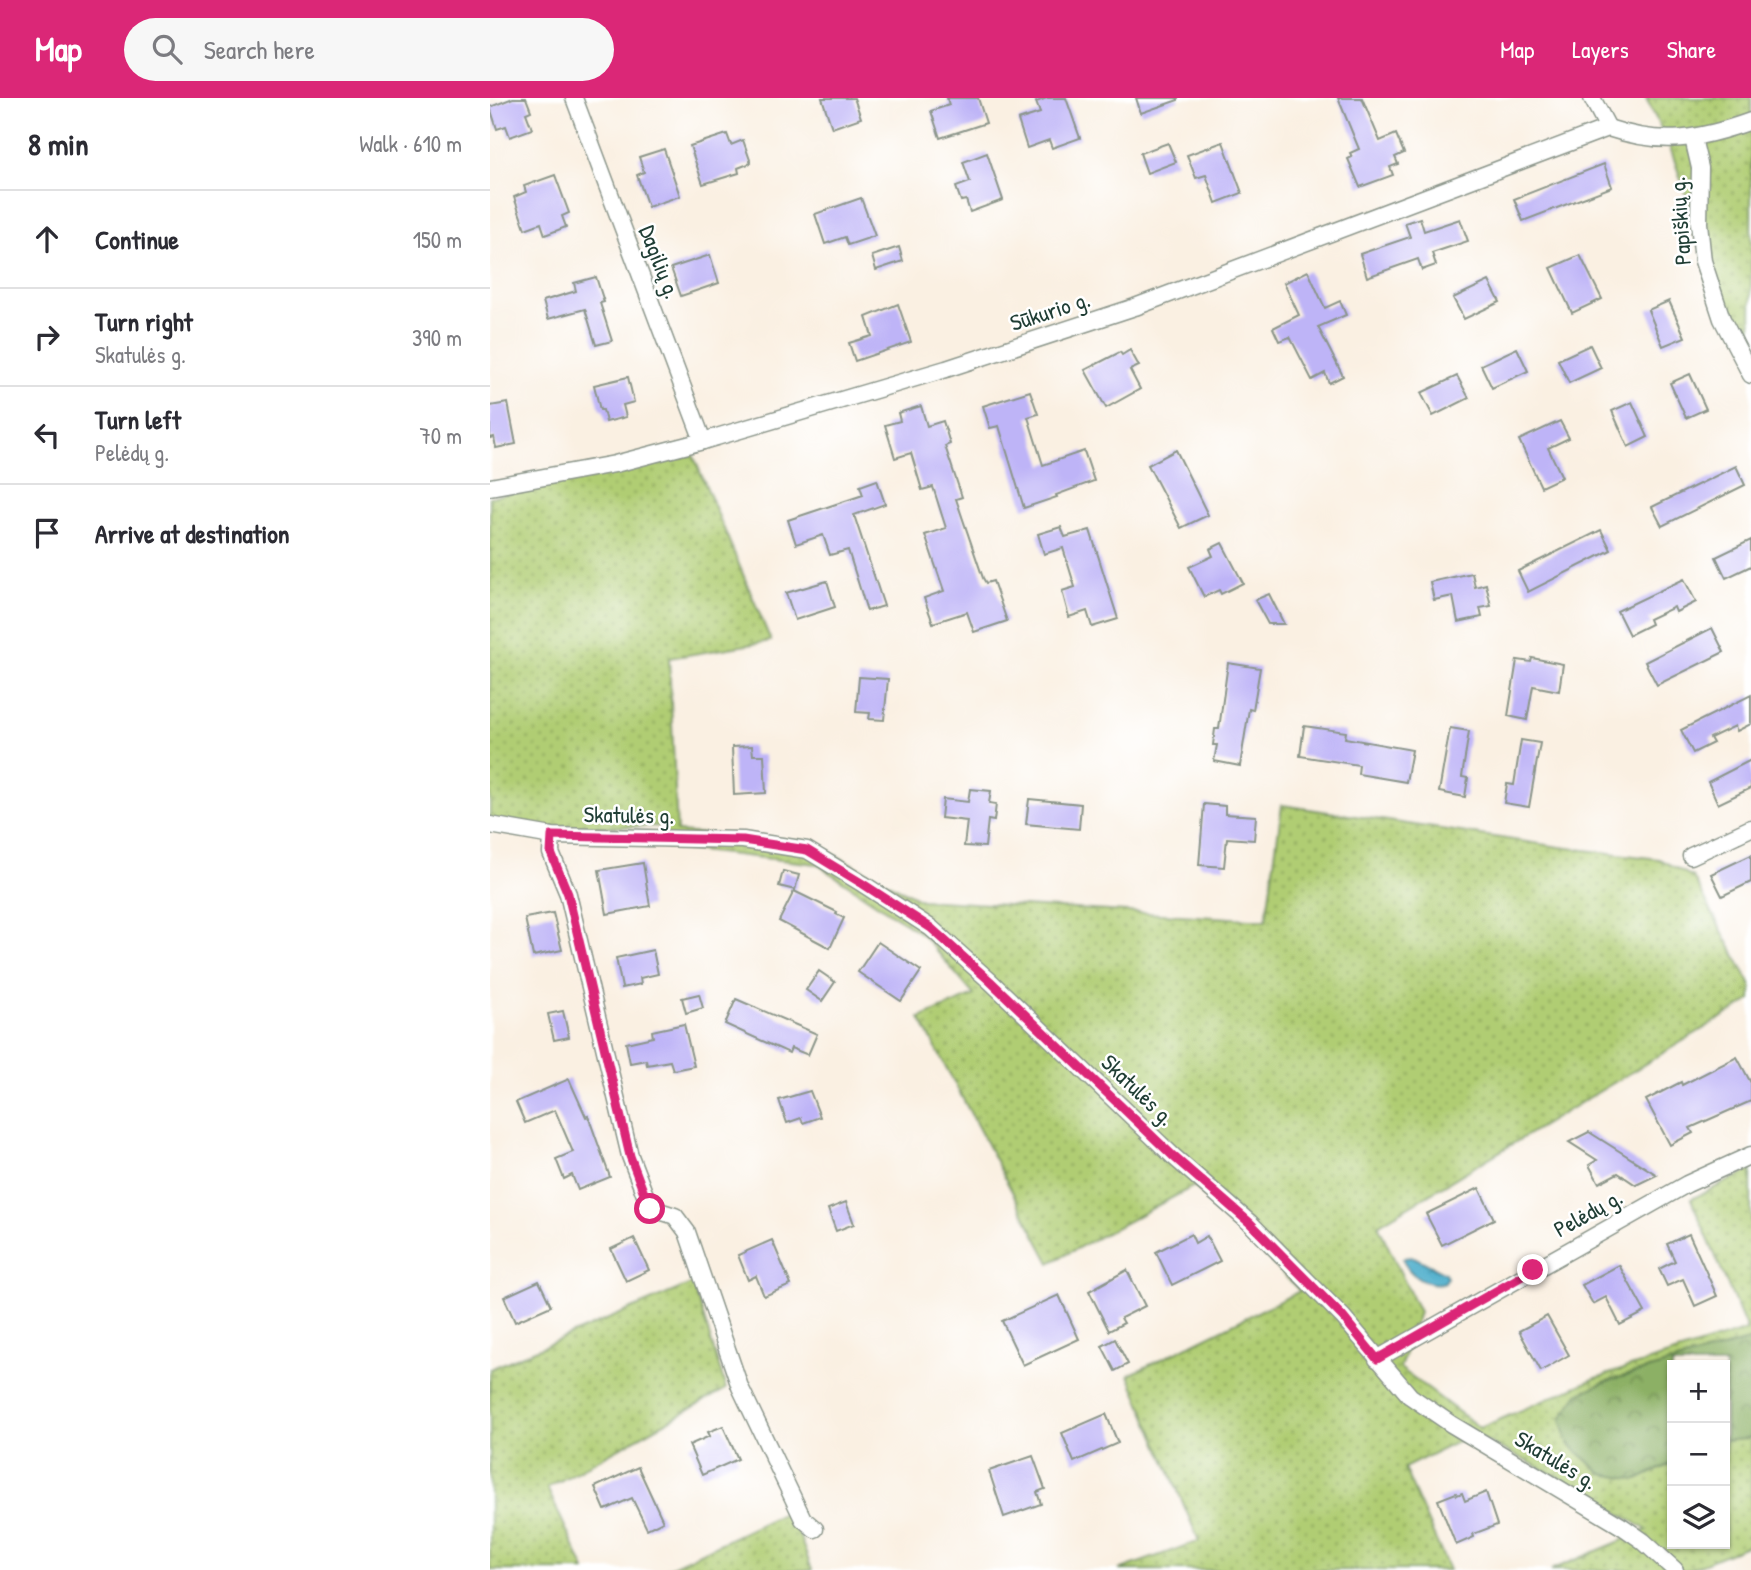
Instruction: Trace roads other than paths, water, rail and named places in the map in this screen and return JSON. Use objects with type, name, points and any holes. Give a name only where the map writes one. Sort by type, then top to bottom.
[{"type":"street","name":"Dagilių g.","points":[[574,98],[704,441]]},
{"type":"street","points":[[1592,98],[1608,128],[1632,136],[1693,138],[1715,134],[1751,121]]},
{"type":"street","name":"Sūkurio g.","points":[[490,487],[615,464],[704,441],[946,369],[1135,307],[1608,128]]},
{"type":"street","name":"Papiškių g.","points":[[1693,138],[1700,168],[1699,223],[1703,261],[1722,319],[1751,375]]},
{"type":"street","name":"Skatulės g.","points":[[490,825],[552,836],[743,840],[807,850],[863,884],[931,928],[1173,1156],[1250,1223],[1343,1317],[1410,1396],[1451,1424],[1623,1527],[1675,1570]]},
{"type":"street","points":[[1691,856],[1751,828]]},
{"type":"street","points":[[552,836],[551,853],[568,894],[630,1156],[650,1209],[676,1216],[687,1232],[740,1387],[803,1519],[815,1529]]},
{"type":"street","name":"Pelėdų g.","points":[[1377,1359],[1687,1184],[1751,1155]]},
{"type":"water","points":[[1414,1257],[1445,1273],[1445,1282],[1433,1283],[1414,1274],[1403,1258]]}]
